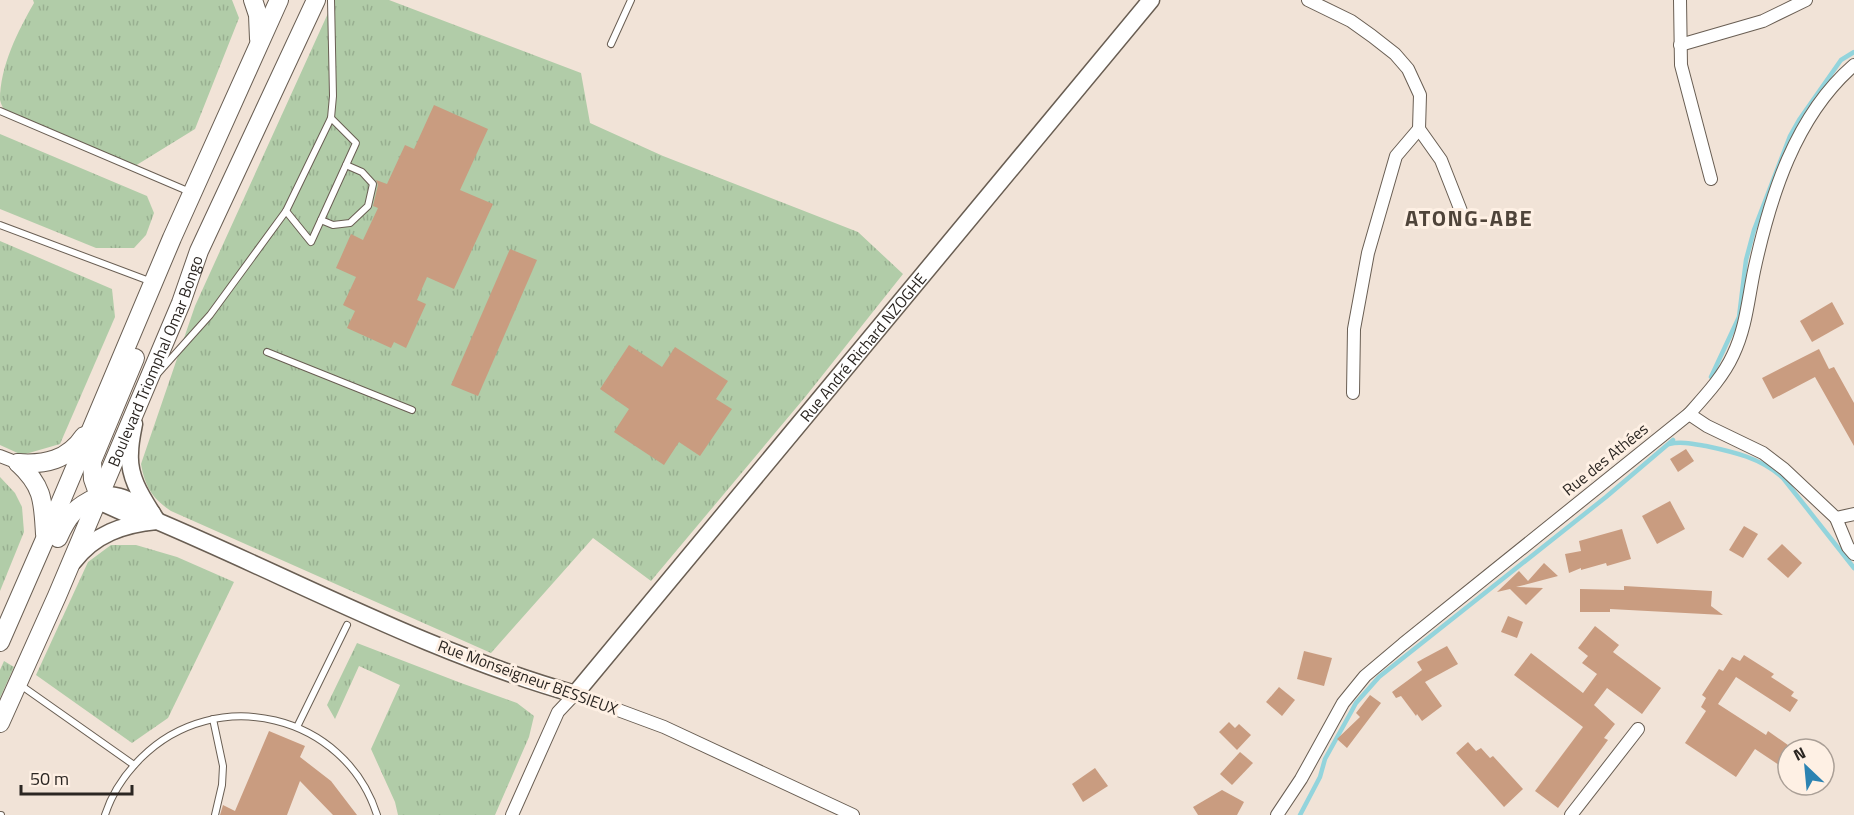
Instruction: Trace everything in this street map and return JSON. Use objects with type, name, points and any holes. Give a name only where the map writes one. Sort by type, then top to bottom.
[{"type":"main road","points":[[253,0],[258,15],[259,46]]},
{"type":"main road","name":"Boulevard Triomphal Omar Bongo","points":[[0,642],[171,238],[279,0]]},
{"type":"main road","name":"Boulevard Triomphal Omar Bongo","points":[[0,723],[181,303],[200,251],[316,0]]},
{"type":"main road","points":[[171,238],[200,251]]},
{"type":"main road","points":[[0,652],[10,641],[27,608],[67,520],[78,507],[99,496],[92,474],[92,461],[135,358],[144,306]]},
{"type":"main road","points":[[18,463],[46,463],[62,457],[79,444],[94,423]]},
{"type":"main road","points":[[18,463],[32,478],[40,494],[45,515],[45,539]]},
{"type":"street","name":"Rue André Richard NZOGHE","points":[[575,694],[1151,0]]},
{"type":"street","points":[[1308,0],[1358,26],[1395,54],[1408,69],[1420,96],[1419,129],[1442,160],[1461,211]]},
{"type":"street","points":[[1680,0],[1681,65],[1712,179]]},
{"type":"street","points":[[1680,45],[1763,21],[1806,0]]},
{"type":"street","name":"Rue des Athées","points":[[1277,815],[1301,779],[1343,703],[1365,676],[1689,414],[1723,373],[1732,358],[1746,321],[1758,252],[1789,156],[1800,132],[1816,107],[1834,84],[1854,65]]},
{"type":"street","points":[[1353,393],[1354,329],[1368,253],[1396,156],[1419,129]]},
{"type":"street","points":[[67,571],[84,549],[104,535],[119,528],[156,521],[138,489],[130,468],[136,409]]},
{"type":"street","points":[[1689,414],[1707,426],[1763,453],[1784,469],[1836,518],[1848,547],[1854,554]]},
{"type":"street","points":[[0,456],[18,463]]},
{"type":"street","name":"Rue Monseigneur BESSIEUX","points":[[99,496],[105,504],[156,521],[460,655],[664,727],[853,815]]},
{"type":"street","points":[[1836,518],[1854,514]]},
{"type":"street","points":[[512,815],[558,712],[575,694]]},
{"type":"street","points":[[1571,815],[1638,729]]},
{"type":"lane","points":[[144,388],[210,315],[286,212],[331,118],[333,96],[332,0]]},
{"type":"lane","points":[[611,44],[631,0]]},
{"type":"lane","points":[[0,111],[192,193]]},
{"type":"lane","points":[[286,212],[311,242],[356,143],[331,118]]},
{"type":"lane","points":[[321,220],[333,225],[350,223],[368,206],[373,184],[362,172],[346,165]]},
{"type":"lane","points":[[0,225],[153,283]]},
{"type":"lane","points":[[267,352],[412,410]]},
{"type":"lane","points":[[297,727],[347,625]]},
{"type":"lane","points":[[18,683],[134,765]]},
{"type":"lane","points":[[105,815],[114,794],[134,765],[148,751],[172,734],[194,724],[213,719],[243,716],[261,717],[297,727],[313,735],[343,758],[360,778],[373,801],[377,815]]},
{"type":"lane","points":[[213,719],[223,766],[222,785],[215,815]]},
{"type":"green space","points":[[33,0],[232,0],[239,18],[195,129],[135,166],[6,113],[0,100],[3,74],[16,37],[34,3]]},
{"type":"green space","points":[[334,0],[389,0],[581,73],[590,123],[663,156],[858,232],[903,274],[806,396],[651,581],[593,538],[491,653],[171,511],[151,492],[141,464],[195,306]]},
{"type":"green space","points":[[0,134],[147,196],[154,213],[146,235],[134,248],[96,248],[0,209]]},
{"type":"green space","points":[[0,241],[112,289],[115,317],[60,444],[22,455],[0,445]]},
{"type":"green space","points":[[0,477],[15,493],[22,507],[24,532],[0,591]]},
{"type":"green space","points":[[111,545],[136,545],[177,557],[234,582],[168,718],[132,743],[36,675],[88,562]]},
{"type":"green space","points":[[357,643],[517,703],[534,716],[529,737],[495,815],[398,815],[395,802],[371,749],[400,685],[359,666],[335,719],[327,705]]},
{"type":"green space","points":[[4,661],[14,667],[0,698],[0,670]]},
{"type":"building","points":[[434,105],[488,129],[460,190],[493,204],[454,289],[427,277],[417,300],[426,304],[406,348],[394,342],[391,348],[347,328],[355,311],[343,305],[356,277],[336,268],[351,234],[363,240],[378,208],[373,206],[378,185],[376,180],[387,184],[405,145],[414,149]]},
{"type":"building","points":[[510,249],[537,260],[478,396],[451,385]]},
{"type":"building","points":[[1832,302],[1844,324],[1812,342],[1800,321]]},
{"type":"building","points":[[629,345],[662,367],[675,347],[728,381],[716,399],[732,409],[700,456],[679,442],[664,465],[614,432],[629,409],[600,389]]},
{"type":"building","points":[[1819,349],[1829,369],[1834,367],[1854,403],[1854,446],[1815,377],[1773,399],[1762,378]]},
{"type":"building","points":[[1686,449],[1694,461],[1678,472],[1670,459]]},
{"type":"building","points":[[1670,501],[1685,529],[1657,544],[1642,516]]},
{"type":"building","points":[[1744,526],[1758,534],[1743,558],[1729,550]]},
{"type":"building","points":[[1622,529],[1631,559],[1607,566],[1606,563],[1581,570],[1581,568],[1569,573],[1565,554],[1581,551],[1579,541]]},
{"type":"building","points":[[1782,544],[1802,563],[1788,578],[1767,559]]},
{"type":"building","points":[[1544,563],[1558,576],[1516,587],[1543,588],[1526,605],[1510,589],[1497,592],[1519,571],[1528,581]]},
{"type":"building","points":[[1624,586],[1712,591],[1711,606],[1723,615],[1610,609],[1610,612],[1580,612],[1580,589],[1624,590]]},
{"type":"building","points":[[1508,616],[1523,622],[1517,638],[1501,632]]},
{"type":"building","points":[[1595,626],[1619,645],[1613,652],[1661,688],[1642,714],[1607,688],[1594,705],[1615,724],[1604,738],[1608,740],[1558,808],[1535,791],[1583,727],[1514,675],[1531,653],[1583,693],[1597,674],[1582,663],[1588,656],[1578,648]]},
{"type":"building","points":[[1447,646],[1458,664],[1425,682],[1442,706],[1422,721],[1401,696],[1396,698],[1392,692],[1422,670],[1417,662]]},
{"type":"building","points":[[1304,651],[1332,658],[1324,686],[1297,679]]},
{"type":"building","points":[[1744,655],[1774,674],[1771,677],[1794,692],[1791,696],[1798,700],[1790,712],[1736,677],[1718,704],[1766,735],[1768,731],[1777,737],[1776,763],[1755,749],[1736,777],[1685,743],[1706,711],[1701,707],[1706,698],[1702,695],[1719,669],[1723,671],[1732,657],[1740,661]]},
{"type":"building","points":[[1279,687],[1295,700],[1282,716],[1266,702]]},
{"type":"building","points":[[1370,695],[1381,703],[1347,748],[1337,739],[1360,717],[1356,713]]},
{"type":"building","points":[[1229,722],[1235,728],[1239,724],[1251,735],[1237,750],[1219,732]]},
{"type":"building","points":[[269,731],[305,746],[300,757],[331,781],[357,815],[333,815],[300,781],[287,815],[220,815],[223,805],[235,811]]},
{"type":"building","points":[[1468,742],[1476,751],[1481,748],[1490,758],[1493,756],[1523,789],[1504,807],[1456,753]]},
{"type":"building","points":[[1240,752],[1253,763],[1232,785],[1220,774]]},
{"type":"building","points":[[1095,768],[1108,786],[1083,802],[1072,784]]},
{"type":"building","points":[[1222,790],[1244,802],[1237,815],[1198,815],[1193,807]]},
{"type":"waterway","points":[[1711,377],[1739,317],[1746,260],[1754,230],[1790,136],[1841,60],[1854,52]]},
{"type":"waterway","points":[[1300,815],[1320,777],[1325,759],[1356,703],[1379,677],[1606,497],[1673,440]]},
{"type":"waterway","points":[[1669,444],[1688,443],[1727,451],[1747,457],[1775,471],[1854,568]]},
{"type":"district","name":"ATONG-ABE","points":[[1469,218]]}]
